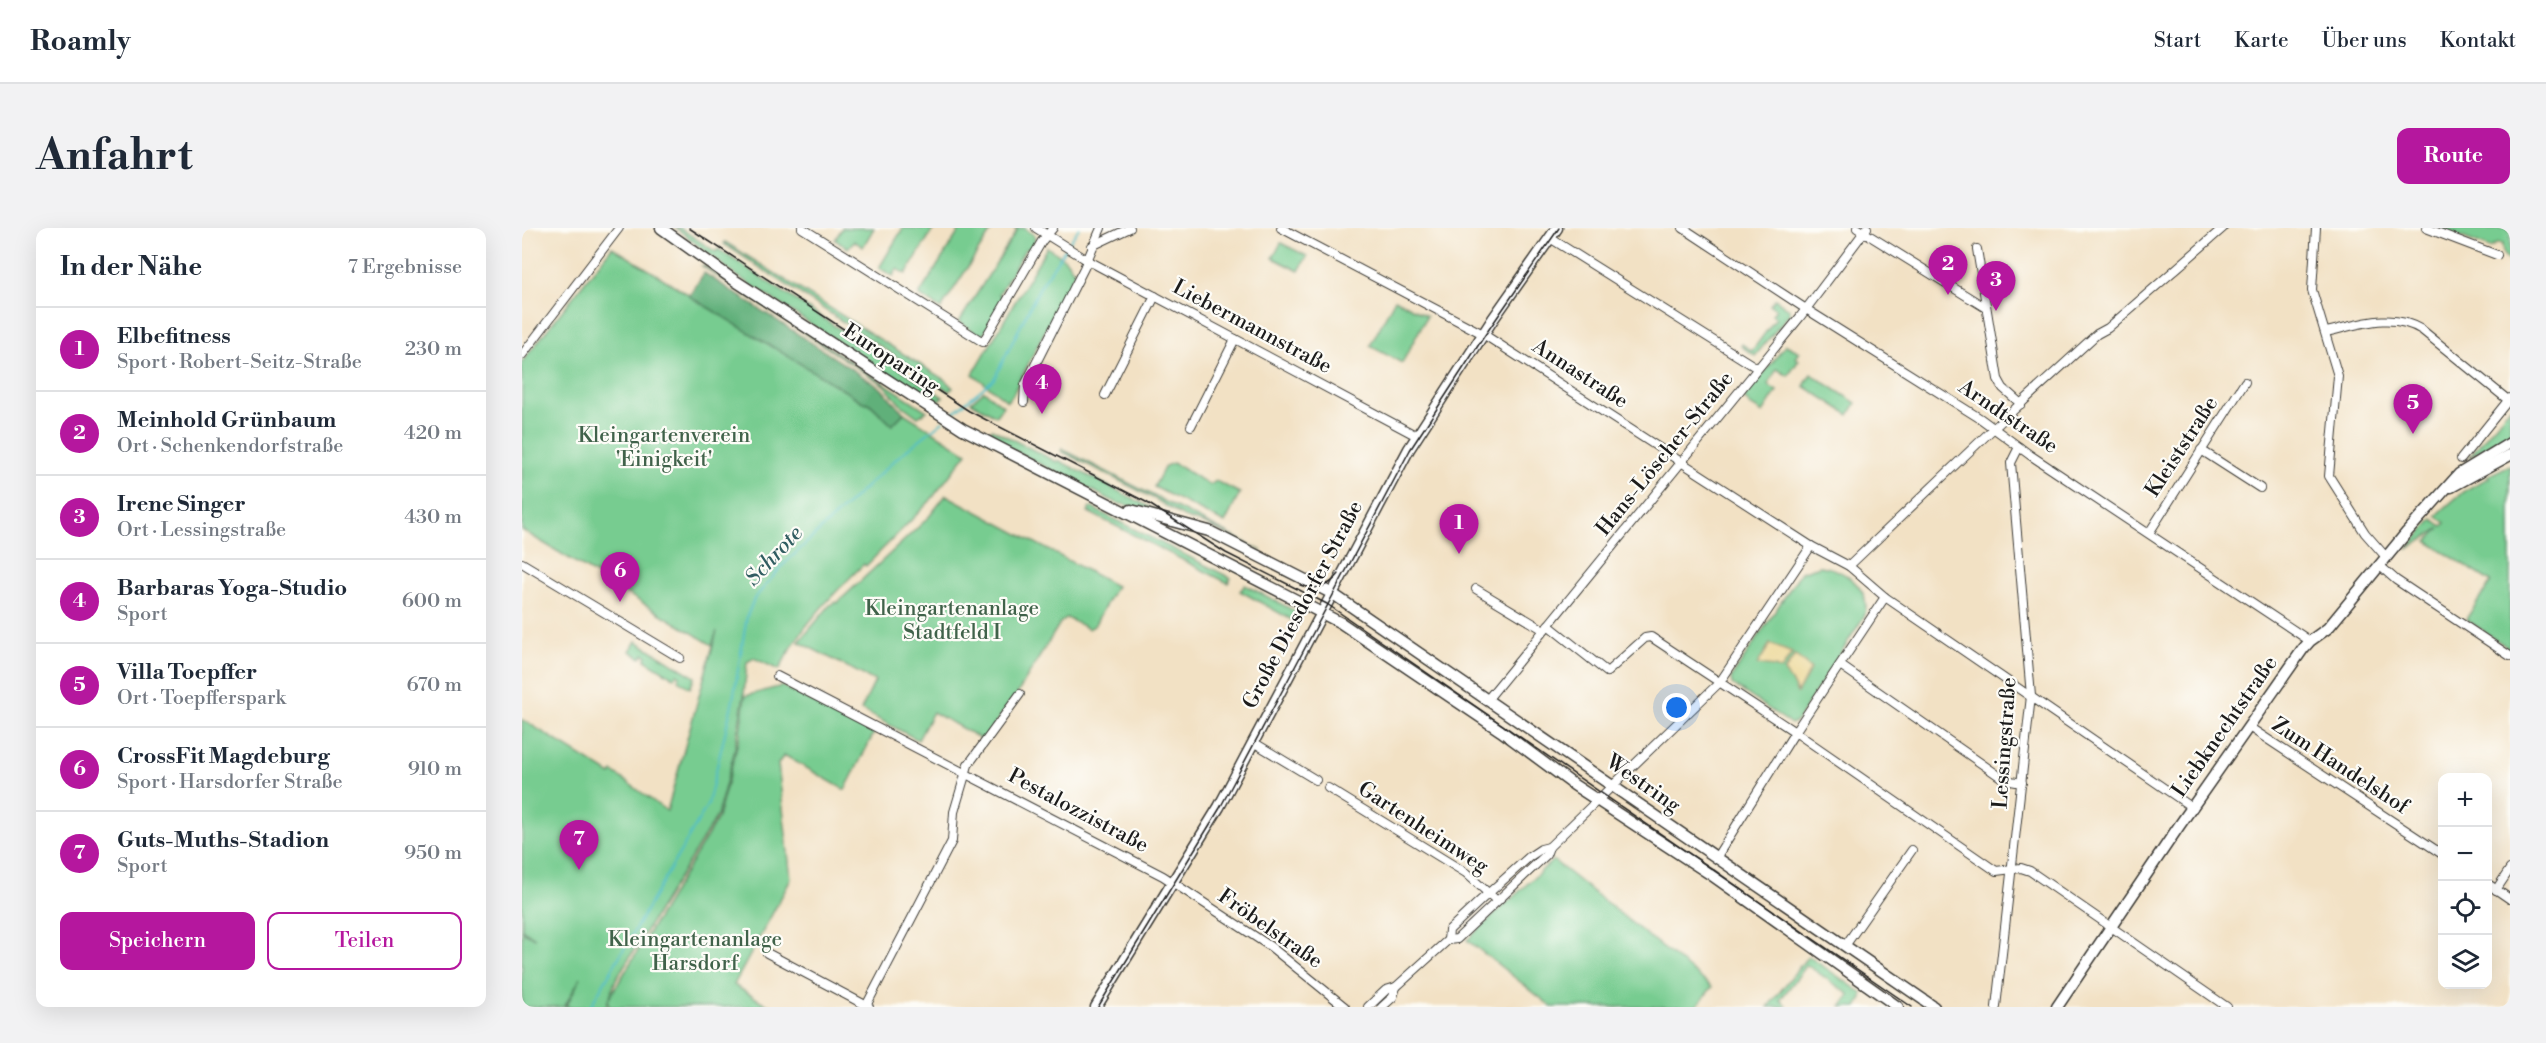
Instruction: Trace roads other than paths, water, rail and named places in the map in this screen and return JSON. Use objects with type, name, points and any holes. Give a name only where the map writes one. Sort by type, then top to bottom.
[{"type":"main road","name":"Europaring","points":[[661,228],[743,286],[952,422],[1321,611]]},
{"type":"main road","name":"Große Diesdorfer Straße","points":[[1095,1007],[1219,807],[1321,611],[1417,436],[1483,334],[1553,233]]},
{"type":"main road","name":"Liebknechtstraße","points":[[2057,1007],[2110,927],[2310,641],[2328,628],[2459,474],[2510,443]]},
{"type":"main road","name":"Liebknechtstraße","points":[[2448,488],[2510,455]]},
{"type":"main road","name":"Europaring","points":[[1111,504],[1205,529],[1331,593]]},
{"type":"main road","name":"Westring","points":[[1331,593],[1934,1007]]},
{"type":"main road","name":"Westring","points":[[1321,611],[1416,673],[1598,800],[1701,868],[1898,1007]]},
{"type":"street","points":[[522,355],[618,228]]},
{"type":"street","points":[[802,228],[983,342],[1042,241],[1053,228]]},
{"type":"street","name":"Liebermannstraße","points":[[1036,228],[1087,260],[1417,436]]},
{"type":"street","points":[[1024,402],[1025,386],[1101,228]]},
{"type":"street","points":[[1092,246],[1130,228]]},
{"type":"street","name":"Annastraße","points":[[1281,228],[1483,334],[1811,546],[1849,566],[1885,597],[2193,808]]},
{"type":"street","name":"Arndtstraße","points":[[1683,228],[1994,428],[2310,641]]},
{"type":"street","points":[[1849,566],[2097,334],[2108,328],[2223,228]]},
{"type":"street","points":[[2316,228],[2312,288],[2338,376],[2330,478],[2396,580],[2510,656]]},
{"type":"street","points":[[2426,228],[2497,255]]},
{"type":"street","points":[[1863,229],[1986,308]]},
{"type":"street","name":"Hans-Löscher-Straße","points":[[1487,700],[1806,309],[1863,229]]},
{"type":"street","points":[[1553,233],[1758,368]]},
{"type":"street","points":[[1977,249],[1999,381],[2021,404]]},
{"type":"street","points":[[1105,395],[1155,296]]},
{"type":"street","points":[[2326,332],[2377,321],[2396,320],[2409,323],[2422,330],[2509,399],[2460,459]]},
{"type":"street","points":[[1191,426],[1235,339]]},
{"type":"street","name":"Kleiststraße","points":[[2149,533],[2246,382]]},
{"type":"street","name":"Lessingstraße","points":[[1996,1007],[2031,696],[2011,464],[2019,447]]},
{"type":"street","points":[[2201,450],[2260,488]]},
{"type":"street","points":[[1368,1007],[1386,990],[1396,987],[1448,940],[1456,939],[1546,855],[1549,847],[1720,682],[1811,546]]},
{"type":"street","points":[[522,563],[680,658]]},
{"type":"street","points":[[1476,589],[1546,627],[1607,672],[1611,671],[1645,638],[1650,636],[1795,732],[1997,871],[2023,868],[2030,871],[2227,1007]]},
{"type":"street","points":[[1716,858],[1795,732],[1885,597]]},
{"type":"street","points":[[1840,665],[2005,780],[2022,783]]},
{"type":"street","name":"Pestalozzistraße","points":[[777,676],[966,772],[1173,883]]},
{"type":"street","points":[[767,953],[867,1006],[952,841],[954,812],[970,763],[1020,694]]},
{"type":"street","name":"Zum Handelshof","points":[[2249,728],[2438,851]]},
{"type":"street","points":[[1253,742],[1316,780]]},
{"type":"street","name":"Gartenheimweg","points":[[1328,788],[1466,873],[1497,901]]},
{"type":"street","points":[[1448,940],[1449,930],[1529,857],[1549,847]]},
{"type":"street","points":[[1845,946],[1912,850]]},
{"type":"street","points":[[2496,890],[2510,869]]},
{"type":"street","name":"Fröbelstraße","points":[[1173,883],[1271,947],[1345,1007]]},
{"type":"street","points":[[2492,887],[2510,898]]},
{"type":"street","points":[[1382,1007],[1393,997],[1396,987]]},
{"type":"waterway","name":"Schrote","points":[[949,416],[994,379],[1040,287],[1079,228]]},
{"type":"waterway","name":"Schrote","points":[[590,1007],[708,804],[733,700],[747,616],[754,599],[782,566],[898,457],[943,421]]},
{"type":"tram line","points":[[689,228],[969,411],[1146,502],[1226,553],[1327,604],[1912,1007]]},
{"type":"tram line","points":[[1098,1007],[1220,808],[1410,450],[1485,335],[1559,228]]},
{"type":"tram line","points":[[1300,585],[1311,588],[1321,587],[1331,582],[1339,574]]},
{"type":"place","name":"Meinhold Grünbaum","points":[[1948,295]]},
{"type":"place","name":"Irene Singer","points":[[1996,311]]},
{"type":"place","name":"Barbaras Yoga-Studio","points":[[1042,414]]},
{"type":"place","name":"Villa Toepffer","points":[[2413,434]]},
{"type":"place","name":"Elbefitness","points":[[1459,554]]},
{"type":"place","name":"CrossFit Magdeburg","points":[[620,602]]},
{"type":"place","name":"Guts-Muths-Stadion","points":[[579,870]]},
{"type":"park label","name":"Kleingartenverein 'Einigkeit'","points":[[664,448]]},
{"type":"park label","name":"Kleingartenanlage Stadtfeld I","points":[[952,621]]},
{"type":"park label","name":"Kleingartenanlage Harsdorf","points":[[695,952]]}]
